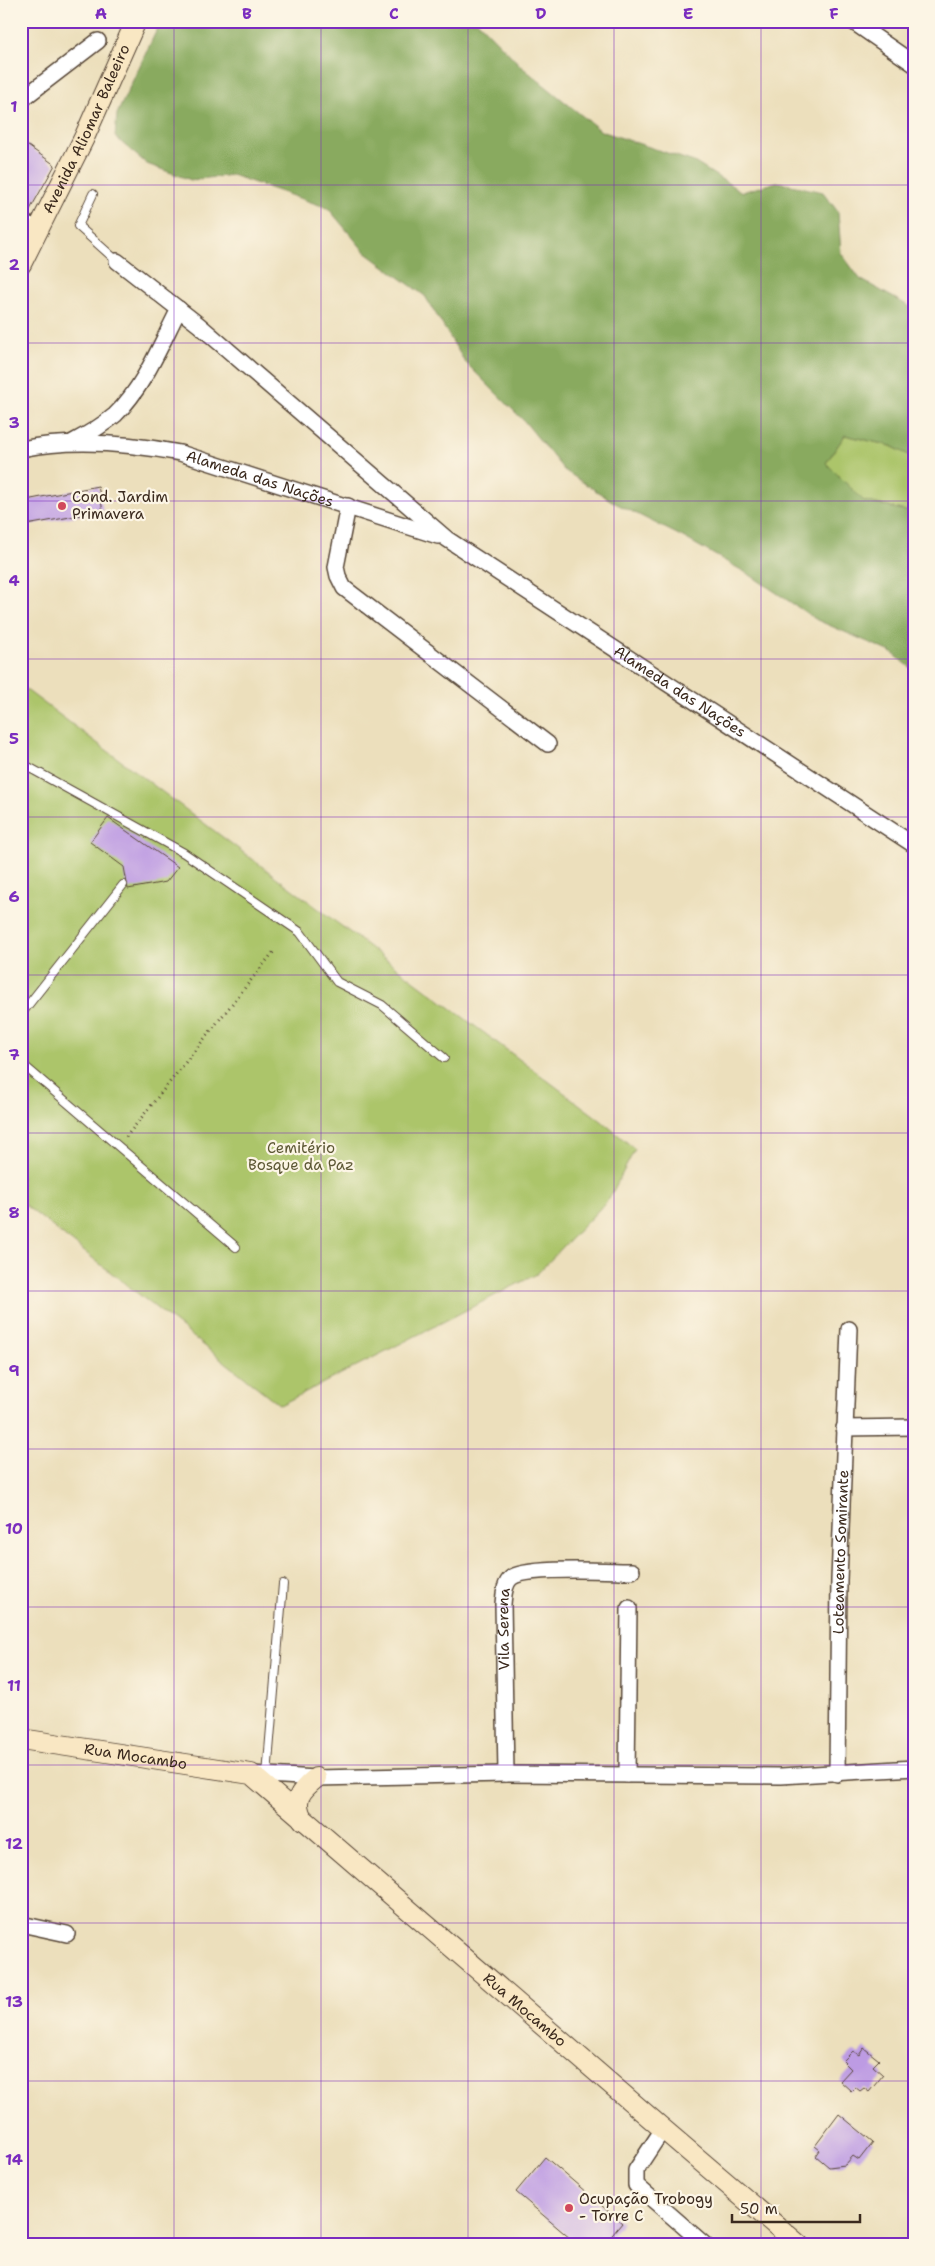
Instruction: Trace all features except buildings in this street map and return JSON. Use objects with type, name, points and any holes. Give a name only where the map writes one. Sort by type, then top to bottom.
[{"type":"main road","name":"Avenida Aliomar Baleeiro","points":[[21,264],[31,225],[88,129],[136,21]]},
{"type":"main road","name":"Rua Mocambo","points":[[21,1739],[259,1774],[303,1820],[799,2245]]},
{"type":"main road","points":[[303,1820],[298,1811],[298,1798],[302,1790],[316,1778]]},
{"type":"street","points":[[852,21],[914,64]]},
{"type":"street","points":[[21,100],[98,41]]},
{"type":"street","name":"Alameda das Nações","points":[[117,261],[180,309],[447,538],[914,845]]},
{"type":"street","name":"Alameda das Nações","points":[[69,444],[98,428],[116,414],[134,392],[180,309]]},
{"type":"street","name":"Alameda das Nações","points":[[25,447],[108,442],[180,453],[447,538]]},
{"type":"street","points":[[348,506],[336,567],[344,588],[548,744]]},
{"type":"street","name":"Loteamento Somirante","points":[[837,1774],[838,1580],[849,1329]]},
{"type":"street","points":[[844,1428],[914,1427]]},
{"type":"street","name":"Vila Serena","points":[[506,1774],[503,1604],[506,1584],[511,1578],[518,1575],[541,1571],[632,1571]]},
{"type":"street","points":[[627,1775],[630,1608]]},
{"type":"street","name":"Rua Mocambo","points":[[259,1774],[316,1778],[506,1774],[781,1776],[914,1768]]},
{"type":"street","points":[[21,1924],[67,1934]]},
{"type":"street","points":[[663,2130],[636,2170],[636,2185],[705,2245]]},
{"type":"lane","points":[[93,194],[78,226],[117,261]]},
{"type":"lane","points":[[21,763],[184,854],[300,932],[338,982],[382,1005],[444,1058]]},
{"type":"lane","points":[[21,1014],[123,885]]},
{"type":"lane","points":[[21,1063],[236,1247]]},
{"type":"lane","points":[[259,1774],[282,1584]]},
{"type":"path","points":[[118,1147],[275,950]]},
{"type":"green space","points":[[161,21],[477,21],[523,68],[601,131],[694,162],[742,192],[777,182],[823,192],[838,212],[841,253],[860,279],[914,309],[914,458],[891,446],[845,435],[826,463],[864,501],[914,513],[914,670],[891,652],[817,620],[750,575],[683,537],[615,503],[564,470],[525,422],[465,362],[425,296],[365,252],[328,208],[232,175],[191,180],[147,164],[115,137],[117,114]]},
{"type":"green space","points":[[845,435],[891,446],[914,458],[914,513],[864,501],[826,463]]},
{"type":"green space","name":"Cemitério Bosque da Paz","points":[[21,686],[599,1119],[635,1149],[609,1199],[537,1274],[280,1405],[21,1202]]},
{"type":"place","name":"Cond. Jardim Primavera","points":[[62,506]]},
{"type":"place","name":"Ocupação Trobogy - Torre C","points":[[569,2208]]}]
